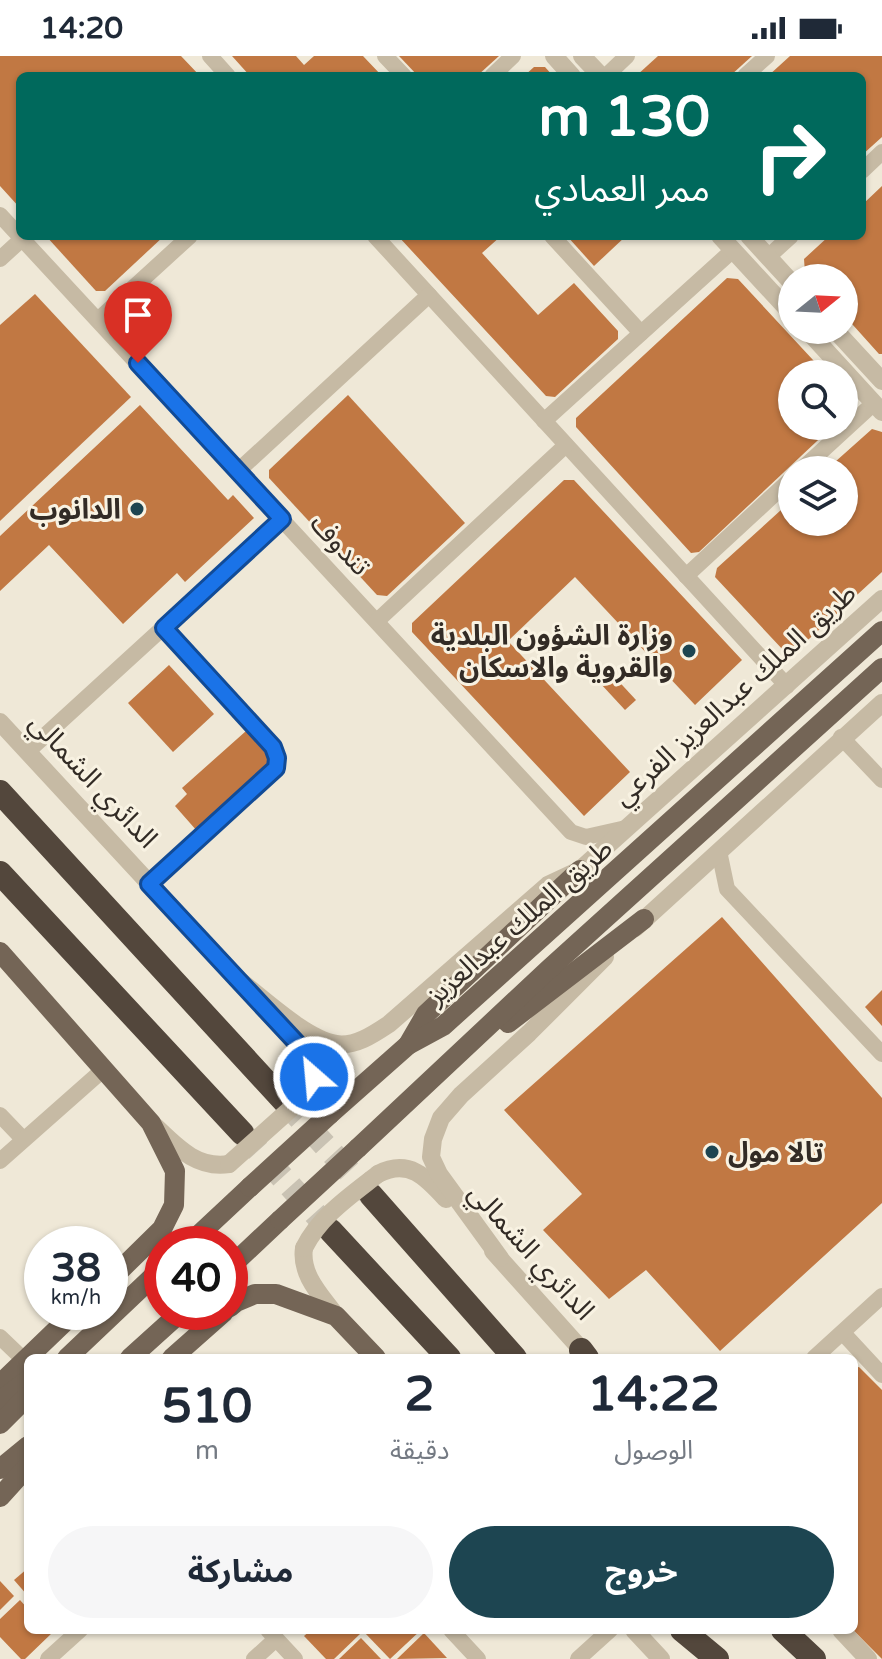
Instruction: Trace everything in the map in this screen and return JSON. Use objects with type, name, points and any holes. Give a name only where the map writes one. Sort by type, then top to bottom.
[{"type":"highway","points":[[0,792],[294,1099]]},
{"type":"highway","points":[[0,873],[242,1133]]},
{"type":"highway","points":[[374,1184],[512,1354]]},
{"type":"highway","points":[[331,1231],[445,1354]]},
{"type":"highway","points":[[687,1634],[717,1659]]},
{"type":"highway","points":[[705,1634],[728,1659]]},
{"type":"highway","points":[[787,1634],[813,1659]]},
{"type":"highway","points":[[795,1634],[813,1659]]},
{"type":"main road","name":"طريق الملك عبدالعزيز","points":[[208,1226],[408,1045],[443,1026],[567,917],[882,631]]},
{"type":"main road","name":"طريق الملك عبدالعزيز","points":[[248,1250],[584,938],[882,668]]},
{"type":"main road","points":[[408,1045],[426,1014],[580,870]]},
{"type":"main road","points":[[432,1081],[644,919]]},
{"type":"main road","points":[[0,952],[151,1123],[175,1171],[174,1205],[162,1229],[128,1262]]},
{"type":"main road","points":[[128,1299],[144,1284]]},
{"type":"main road","points":[[248,1297],[276,1294],[336,1316],[367,1354]]},
{"type":"main road","points":[[40,1354],[60,1330]]},
{"type":"main road","points":[[61,1354],[93,1330]]},
{"type":"main road","points":[[71,1354],[95,1330]]},
{"type":"main road","points":[[134,1354],[161,1330]]},
{"type":"main road","points":[[177,1354],[204,1330]]},
{"type":"main road","points":[[0,1384],[24,1371]]},
{"type":"main road","points":[[0,1401],[24,1372]]},
{"type":"main road","points":[[0,1424],[24,1400]]},
{"type":"main road","points":[[0,1469],[24,1449]]},
{"type":"main road","points":[[0,1497],[24,1470]]},
{"type":"main road","points":[[0,1503],[24,1486]]},
{"type":"street","points":[[210,56],[224,72]]},
{"type":"street","points":[[385,56],[400,72]]},
{"type":"street","points":[[496,72],[513,56]]},
{"type":"street","points":[[554,56],[568,72]]},
{"type":"street","points":[[582,56],[599,72]]},
{"type":"street","points":[[608,72],[627,56]]},
{"type":"street","points":[[749,72],[767,56]]},
{"type":"street","points":[[866,167],[882,152]]},
{"type":"street","name":"تندوف","points":[[0,215],[16,232]]},
{"type":"street","points":[[0,259],[21,240]]},
{"type":"street","name":"تندوف","points":[[23,240],[571,832],[586,837],[626,828]]},
{"type":"street","points":[[98,320],[186,240]]},
{"type":"street","points":[[379,240],[787,686]]},
{"type":"street","points":[[556,240],[641,333]]},
{"type":"street","points":[[753,240],[778,268]]},
{"type":"street","points":[[768,257],[787,240]]},
{"type":"street","points":[[544,421],[641,333],[726,243],[778,299]]},
{"type":"street","points":[[238,471],[429,295]]},
{"type":"street","points":[[818,456],[878,407],[820,344]]},
{"type":"street","points":[[849,344],[880,376]]},
{"type":"street","points":[[377,621],[566,445]]},
{"type":"street","points":[[686,576],[778,491]]},
{"type":"street","points":[[27,752],[282,519]]},
{"type":"street","name":"طريق الملك عبدالعزيز الفرعي","points":[[240,981],[319,1038],[338,1045],[369,1038],[548,885],[580,870],[882,599]]},
{"type":"street","points":[[149,884],[276,768],[277,763],[273,747],[164,628]]},
{"type":"street","points":[[500,1258],[439,1174],[431,1157],[433,1139],[441,1118],[461,1095],[529,1033],[644,919],[882,703]]},
{"type":"street","name":"الدائري الشمالي","points":[[0,722],[307,1054],[314,1077],[294,1099]]},
{"type":"street","points":[[841,737],[882,780]]},
{"type":"street","points":[[719,851],[727,889],[882,1054]]},
{"type":"street","points":[[0,1161],[104,1069]]},
{"type":"street","points":[[151,1123],[183,1153],[205,1164],[229,1164],[294,1099]]},
{"type":"street","points":[[0,1115],[23,1139]]},
{"type":"street","name":"الدائري الشمالي","points":[[374,1184],[390,1168],[403,1167],[431,1184],[584,1354]]},
{"type":"street","points":[[336,1316],[302,1263],[304,1248],[313,1231],[331,1211],[374,1184]]},
{"type":"street","points":[[819,1354],[882,1296]]},
{"type":"street","points":[[843,1333],[882,1375]]},
{"type":"street","points":[[0,1337],[24,1367]]},
{"type":"street","points":[[48,1659],[76,1634]]},
{"type":"street","points":[[254,1659],[272,1634],[295,1659]]},
{"type":"street","points":[[455,1634],[478,1659]]},
{"type":"street","points":[[578,1659],[606,1634]]},
{"type":"street","points":[[638,1634],[661,1659]]},
{"type":"street","points":[[845,1634],[868,1659]]},
{"type":"building","points":[[0,56],[181,56],[196,72],[16,72],[16,204],[0,186]]},
{"type":"building","points":[[232,56],[296,56],[304,65],[314,56],[363,56],[378,72],[246,72]]},
{"type":"building","points":[[399,56],[499,56],[481,72],[414,72]]},
{"type":"building","points":[[658,56],[752,56],[734,72],[640,72]]},
{"type":"building","points":[[790,56],[882,56],[882,137],[866,151],[866,72],[772,72]]},
{"type":"building","points":[[534,67],[545,67],[549,72],[528,72]]},
{"type":"building","points":[[882,186],[882,354],[858,331],[858,264],[804,264],[804,259],[825,240],[866,240],[866,201]]},
{"type":"building","points":[[50,240],[160,240],[105,291],[96,291]]},
{"type":"building","points":[[402,240],[497,240],[482,253],[538,315],[574,283],[618,331],[618,339],[555,397],[546,396]]},
{"type":"building","points":[[571,240],[622,240],[594,266]]},
{"type":"building","points":[[727,278],[738,279],[778,322],[778,344],[798,344],[813,360],[778,360],[778,440],[818,440],[801,456],[778,456],[778,478],[699,552],[691,553],[576,427],[576,418]]},
{"type":"building","points":[[35,294],[131,397],[0,521],[0,325]]},
{"type":"building","points":[[348,395],[465,523],[387,596],[377,595],[269,478],[269,470]]},
{"type":"building","name":"الدانوب","points":[[140,405],[228,500],[233,495],[254,518],[185,582],[177,573],[123,624],[49,545],[0,591],[0,536]]},
{"type":"building","points":[[872,429],[882,432],[882,572],[797,650],[784,651],[715,577],[717,568],[778,513],[778,536],[858,536],[858,456],[842,456]]},
{"type":"building","name":"وزارة الشؤون البلدية والقروية والاسكان","points":[[564,480],[574,480],[742,660],[695,705],[575,577],[508,641],[630,772],[584,816],[412,632],[412,623]]},
{"type":"building","points":[[169,665],[214,714],[173,752],[128,703]]},
{"type":"building","points":[[611,673],[636,700],[625,710],[600,683]]},
{"type":"building","points":[[246,731],[269,757],[267,767],[197,831],[175,806],[187,794],[182,788]]},
{"type":"building","name":"تالا مول","points":[[722,917],[882,1098],[882,1203],[720,1351],[646,1270],[609,1299],[543,1230],[582,1194],[504,1110]]},
{"type":"building","points":[[882,990],[882,1026],[865,1007]]},
{"type":"building","points":[[858,1367],[882,1390],[882,1659],[857,1634]]},
{"type":"building","points":[[24,1571],[24,1591],[14,1580]]},
{"type":"building","points":[[0,1581],[14,1596],[0,1610]]},
{"type":"building","points":[[20,1600],[24,1604],[24,1634],[51,1634],[25,1659],[21,1659],[0,1637],[0,1619]]},
{"type":"building","points":[[360,1634],[334,1659],[326,1659],[304,1636]]},
{"type":"building","points":[[366,1634],[417,1634],[390,1659]]},
{"type":"building","points":[[423,1634],[447,1658],[397,1659]]},
{"type":"building","points":[[361,1638],[381,1659],[339,1659]]},
{"type":"tunnel","points":[[284,1101],[371,1195]]},
{"type":"tunnel","points":[[242,1133],[331,1231]]},
{"type":"place","name":"الدانوب","points":[[137,509]]},
{"type":"place","name":"وزارة الشؤون البلدية والقروية والاسكان","points":[[689,651]]},
{"type":"place","name":"تالا مول","points":[[712,1152]]},
{"type":"route","points":[[138,363],[282,519],[164,628],[273,747],[277,758],[276,768],[149,884],[307,1054],[314,1077]]}]
